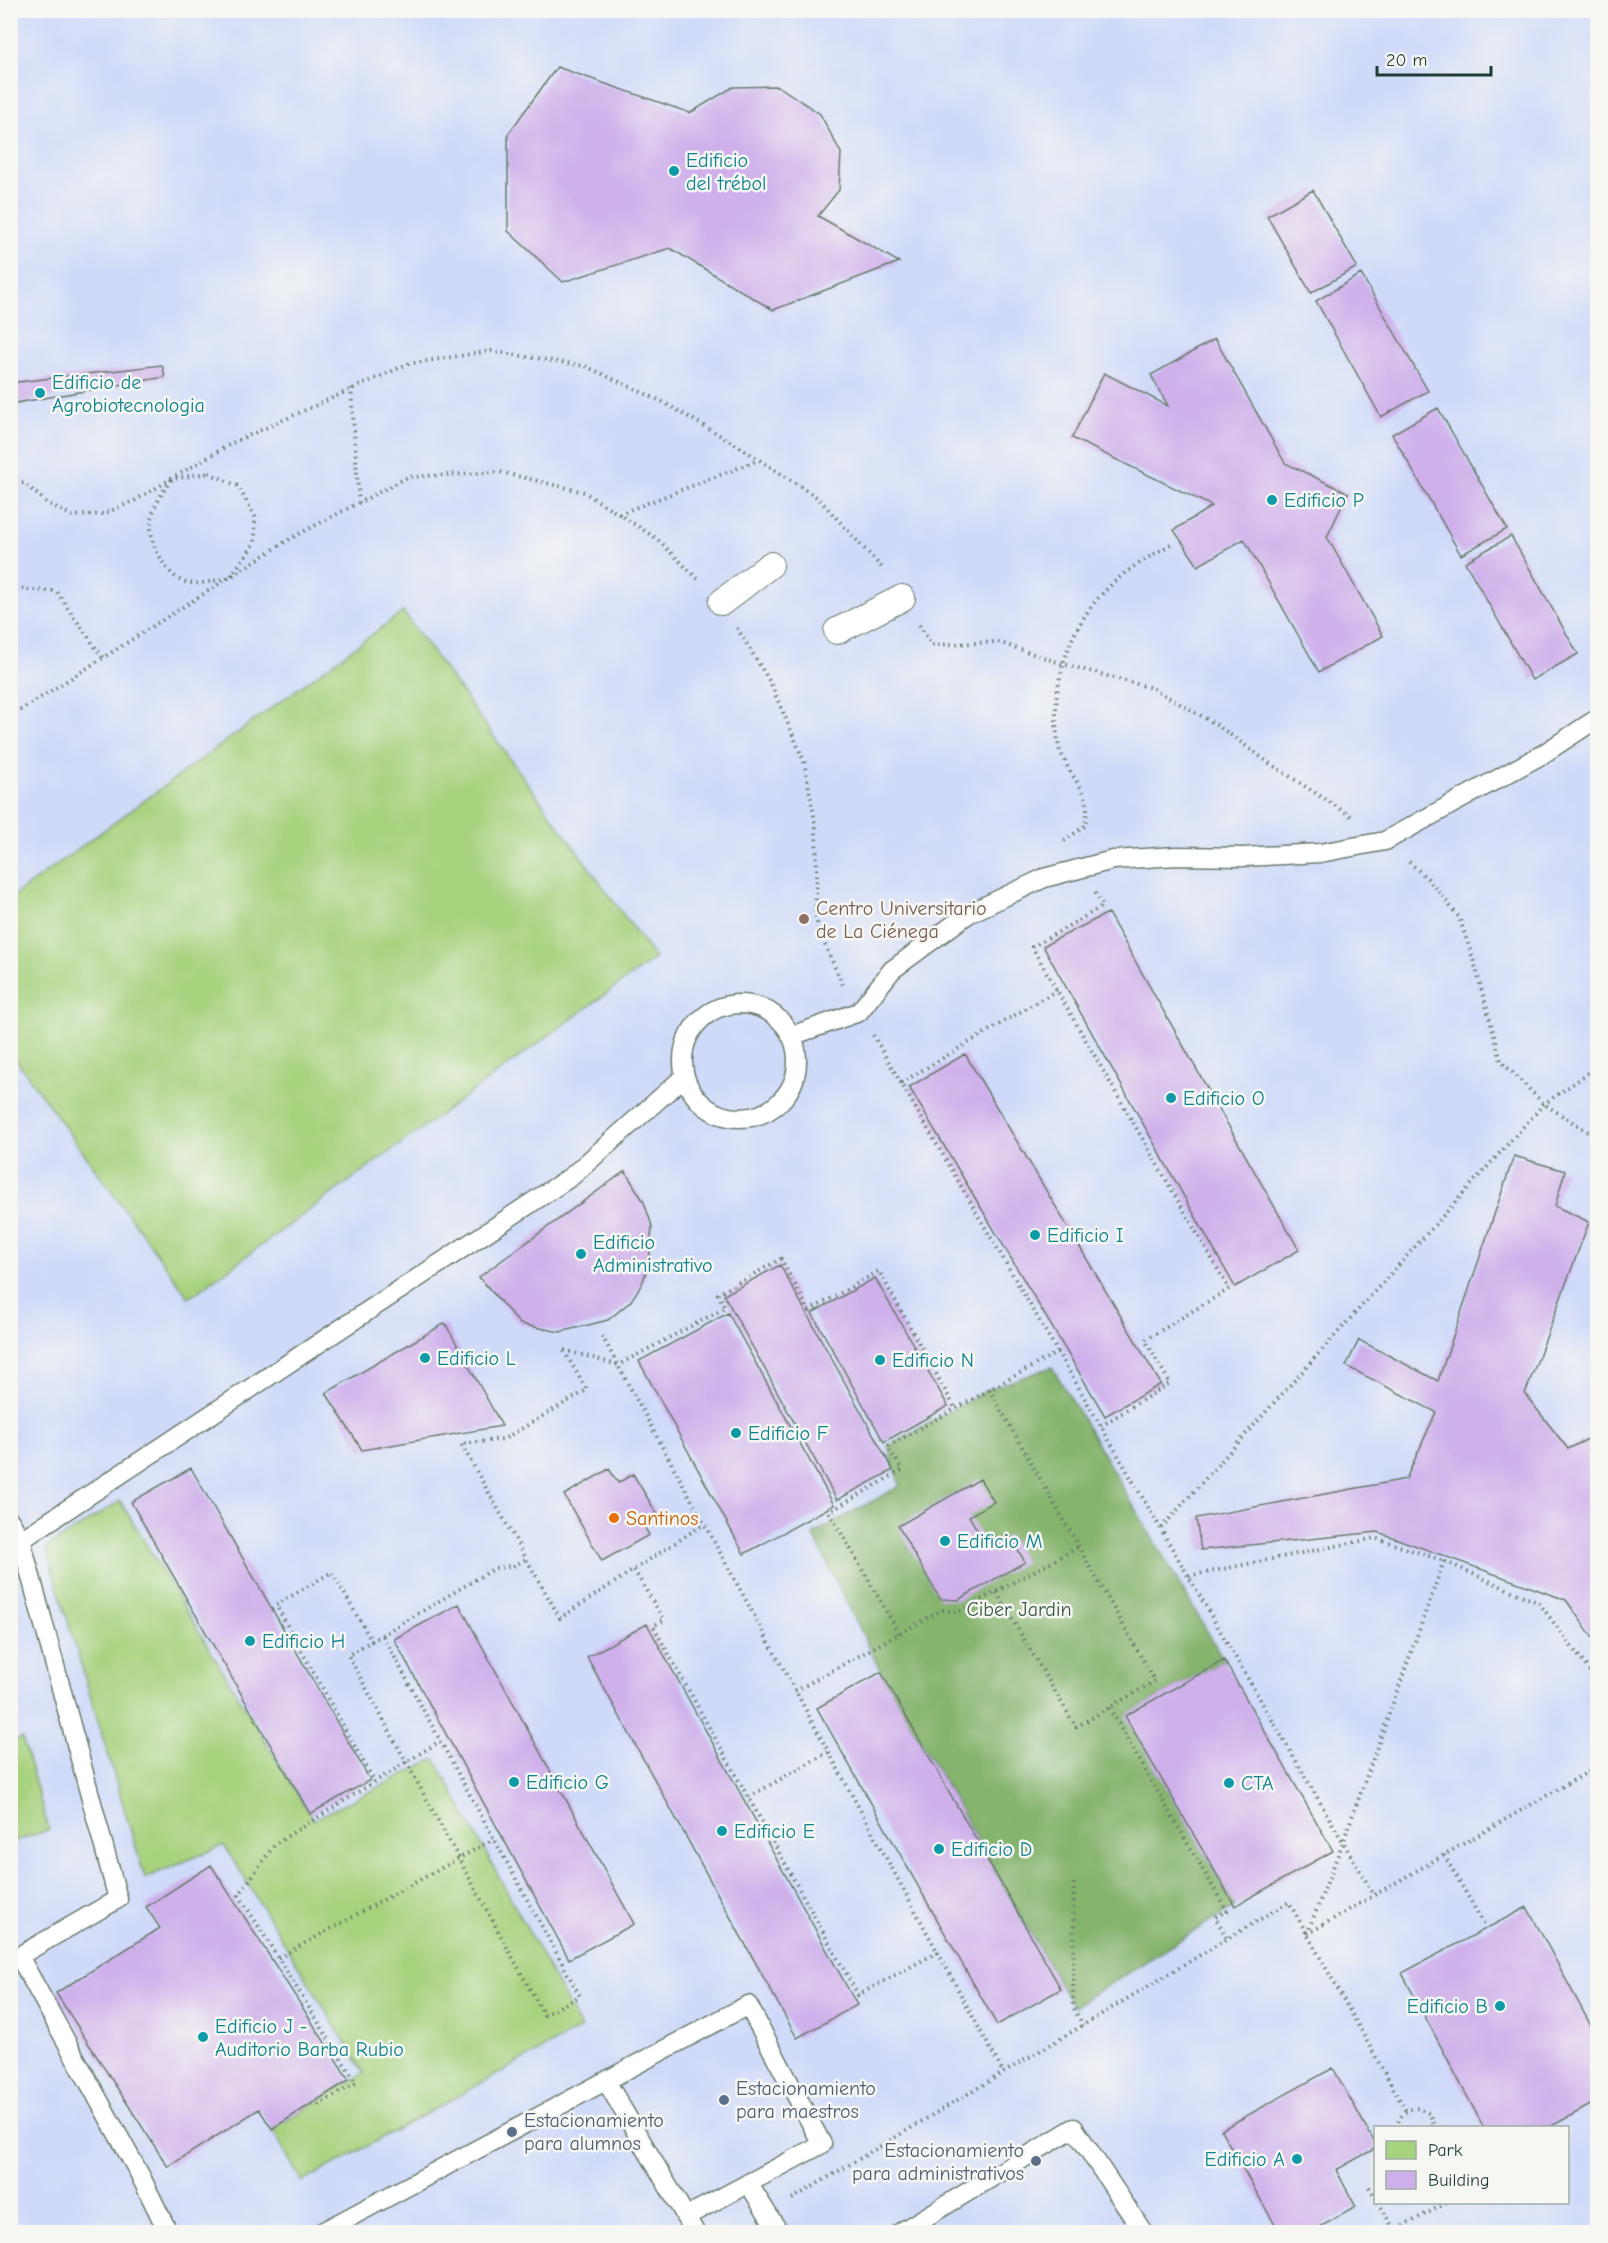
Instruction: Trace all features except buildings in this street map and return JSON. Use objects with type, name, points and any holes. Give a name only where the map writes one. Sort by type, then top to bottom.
[{"type":"street","points":[[722,602],[770,565]]},
{"type":"street","points":[[837,631],[902,598]]},
{"type":"lane","points":[[791,1036],[860,1012],[892,970],[968,914],[1044,878],[1113,860],[1177,856],[1243,857],[1320,853],[1385,841],[1542,754],[1598,718]]},
{"type":"lane","points":[[747,1005],[765,1010],[780,1021],[791,1036],[797,1054],[796,1073],[789,1091],[777,1106],[760,1115],[742,1119],[722,1116],[706,1107],[693,1093],[685,1076],[683,1057],[687,1039],[697,1023],[711,1012],[729,1006],[747,1005]]},
{"type":"lane","points":[[21,1540],[572,1176],[685,1076]]},
{"type":"lane","points":[[10,1521],[21,1540],[118,1899],[19,1956],[139,2173],[168,2232]]},
{"type":"lane","points":[[322,2232],[606,2080],[748,2005],[822,2144],[748,2183],[690,2225],[606,2080]]},
{"type":"lane","points":[[901,2232],[1074,2128],[1143,2232]]},
{"type":"lane","points":[[748,2183],[779,2232]]},
{"type":"path","points":[[351,388],[359,503]]},
{"type":"path","points":[[619,514],[760,460]]},
{"type":"path","points":[[10,717],[293,537],[408,477],[500,472],[584,492],[656,538],[722,602],[770,682],[804,761],[816,827],[818,875],[815,913],[819,932],[842,982],[1374,1895]]},
{"type":"path","points":[[209,473],[238,486],[255,517],[255,543],[230,577],[201,583],[179,579],[166,567],[155,549],[151,534],[152,512],[159,496],[172,479],[209,473]]},
{"type":"path","points":[[1064,842],[1085,826],[1089,809],[1087,797],[1059,749],[1056,703],[1063,664],[1076,629],[1095,601],[1133,568],[1173,543]]},
{"type":"path","points":[[10,586],[28,590],[56,591],[103,658]]},
{"type":"path","points":[[10,711],[16,714]]},
{"type":"path","points":[[1101,1426],[1170,1383],[1145,1340],[1229,1289],[1032,947],[1103,906]]},
{"type":"path","points":[[902,1083],[1057,990]]},
{"type":"path","points":[[1161,1528],[1544,1104],[1598,1066]]},
{"type":"path","points":[[704,1524],[560,1618],[461,1444],[504,1439],[588,1390],[564,1350],[618,1365],[725,1308],[718,1294],[781,1260],[809,1311],[879,1271],[955,1408]]},
{"type":"path","points":[[602,1336],[1003,2072]]},
{"type":"path","points":[[899,1633],[829,1512],[902,1470],[888,1446],[1058,1352]]},
{"type":"path","points":[[988,1389],[1155,1681],[1076,1727],[996,1592]]},
{"type":"path","points":[[1189,1576],[1375,1538],[1444,1561],[1539,1603],[1598,1682]]},
{"type":"path","points":[[795,1691],[942,1610],[958,1612],[1079,1547]]},
{"type":"path","points":[[383,1636],[580,1996],[544,2015],[348,1656],[495,1568],[513,1566],[526,1559]]},
{"type":"path","points":[[1444,1561],[1343,1842],[1307,1934],[1598,1766]]},
{"type":"path","points":[[634,1570],[664,1620],[653,1626],[858,1995],[938,1952]]},
{"type":"path","points":[[372,1642],[332,1572],[276,1605],[374,1781]]},
{"type":"path","points":[[1109,1708],[1227,1911],[1215,1917],[1227,1938]]},
{"type":"path","points":[[318,2105],[356,2083],[239,1895],[275,1844],[440,1741]]},
{"type":"path","points":[[748,1797],[828,1752]]},
{"type":"path","points":[[278,1958],[494,1839]]},
{"type":"path","points":[[1444,1855],[1485,1926]]},
{"type":"path","points":[[1074,1883],[1073,2007],[1083,2025]]},
{"type":"path","points":[[767,2214],[1289,1902],[1406,2111]]},
{"type":"path","points":[[1397,2126],[1398,2120],[1406,2111],[1418,2108],[1425,2110],[1433,2119],[1435,2126]]},
{"type":"path","points":[[1369,2187],[1374,2195]]},
{"type":"path","points":[[1379,2204],[1393,2232],[1444,2204]]},
{"type":"shaded area","name":"Centro Universitario de La Ciénega","points":[[11,11],[1597,11],[1597,2232],[11,2232]]},
{"type":"green space","points":[[403,612],[655,958],[189,1298],[11,1053],[11,898]]},
{"type":"green space","name":"Ciber Jardin","points":[[1052,1367],[1224,1660],[1126,1716],[1235,1906],[1073,2007],[881,1672],[813,1534],[900,1486],[888,1446],[989,1389]]},
{"type":"green space","points":[[120,1501],[313,1820],[435,1759],[581,2028],[302,2182],[272,2129],[364,2073],[224,1845],[145,1878],[46,1548]]},
{"type":"green space","points":[[22,1738],[49,1830],[11,1842],[11,1742]]},
{"type":"place","name":"Edificio del trébol","points":[[674,171]]},
{"type":"place","name":"Edificio de Agrobiotecnologia","points":[[40,393]]},
{"type":"place","name":"Edificio P","points":[[1272,500]]},
{"type":"place","name":"Centro Universitario de La Ciénega","points":[[804,919]]},
{"type":"place","name":"Edificio O","points":[[1171,1098]]},
{"type":"place","name":"Edificio I","points":[[1035,1235]]},
{"type":"place","name":"Edificio Administrativo","points":[[581,1254]]},
{"type":"place","name":"Edificio L","points":[[425,1358]]},
{"type":"place","name":"Edificio N","points":[[880,1360]]},
{"type":"place","name":"Edificio F","points":[[736,1433]]},
{"type":"place","name":"Santinos","points":[[614,1518]]},
{"type":"place","name":"Edificio M","points":[[945,1541]]},
{"type":"place","name":"Edificio H","points":[[250,1641]]},
{"type":"place","name":"Edificio G","points":[[514,1782]]},
{"type":"place","name":"CTA","points":[[1229,1783]]},
{"type":"place","name":"Edificio E","points":[[722,1831]]},
{"type":"place","name":"Edificio D","points":[[939,1849]]},
{"type":"place","name":"Edificio B","points":[[1500,2006]]},
{"type":"place","name":"Edificio J - Auditorio Barba Rubio","points":[[203,2037]]},
{"type":"place","name":"Estacionamiento para maestros","points":[[724,2100]]},
{"type":"place","name":"Estacionamiento para alumnos","points":[[512,2132]]},
{"type":"place","name":"Edificio A","points":[[1297,2159]]},
{"type":"place","name":"Estacionamiento para administrativos","points":[[1036,2161]]}]
